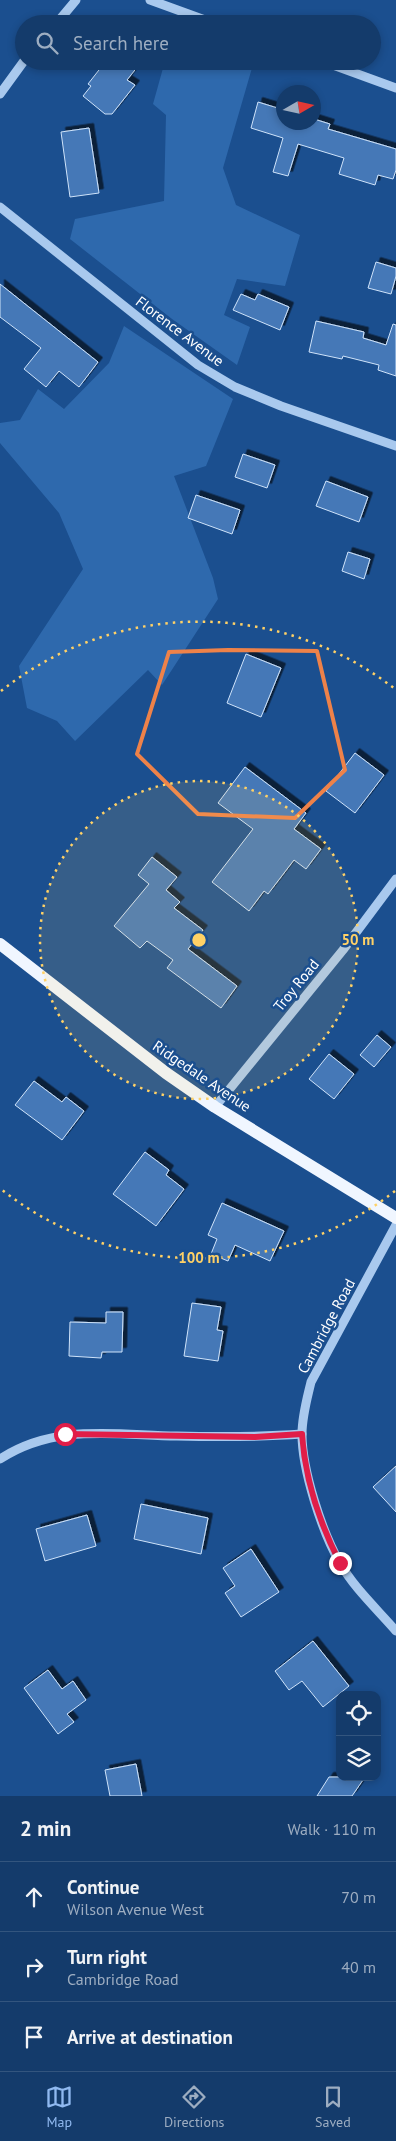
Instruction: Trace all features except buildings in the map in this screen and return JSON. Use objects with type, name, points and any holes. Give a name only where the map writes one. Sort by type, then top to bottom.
[{"type":"main road","name":"Ridgedale Avenue","points":[[0,944],[158,1067],[215,1107],[396,1218]]},
{"type":"street","points":[[64,15],[76,0]]},
{"type":"street","points":[[150,0],[191,15]]},
{"type":"street","points":[[0,94],[17,70]]},
{"type":"street","points":[[347,70],[396,88]]},
{"type":"street","name":"Florence Avenue","points":[[0,208],[198,365],[235,387],[282,406],[396,446]]},
{"type":"street","name":"Troy Road","points":[[215,1107],[343,950],[396,879]]},
{"type":"street","name":"Cambridge Road","points":[[396,1224],[311,1382],[304,1410],[302,1434],[303,1453],[326,1537],[348,1575],[396,1631]]},
{"type":"street","points":[[0,1459],[36,1441],[78,1433],[255,1437],[302,1434]]},
{"type":"highlighted area","points":[[228,650],[317,651],[345,770],[295,818],[198,814],[137,754],[169,652]]},
{"type":"shaded area","points":[[162,70],[251,70],[223,168],[236,205],[300,235],[285,286],[237,279],[224,315],[250,327],[237,365],[172,319],[70,239],[75,219],[164,201],[166,115],[153,104]]},
{"type":"shaded area","points":[[124,326],[233,399],[206,466],[174,476],[213,578],[218,599],[162,685],[148,670],[75,741],[57,721],[27,708],[19,666],[83,569],[59,513],[0,443],[0,423],[20,420],[38,389],[64,409],[109,363]]},
{"type":"route","points":[[65,1434],[255,1437],[302,1434],[303,1453],[326,1537],[340,1563]]}]
